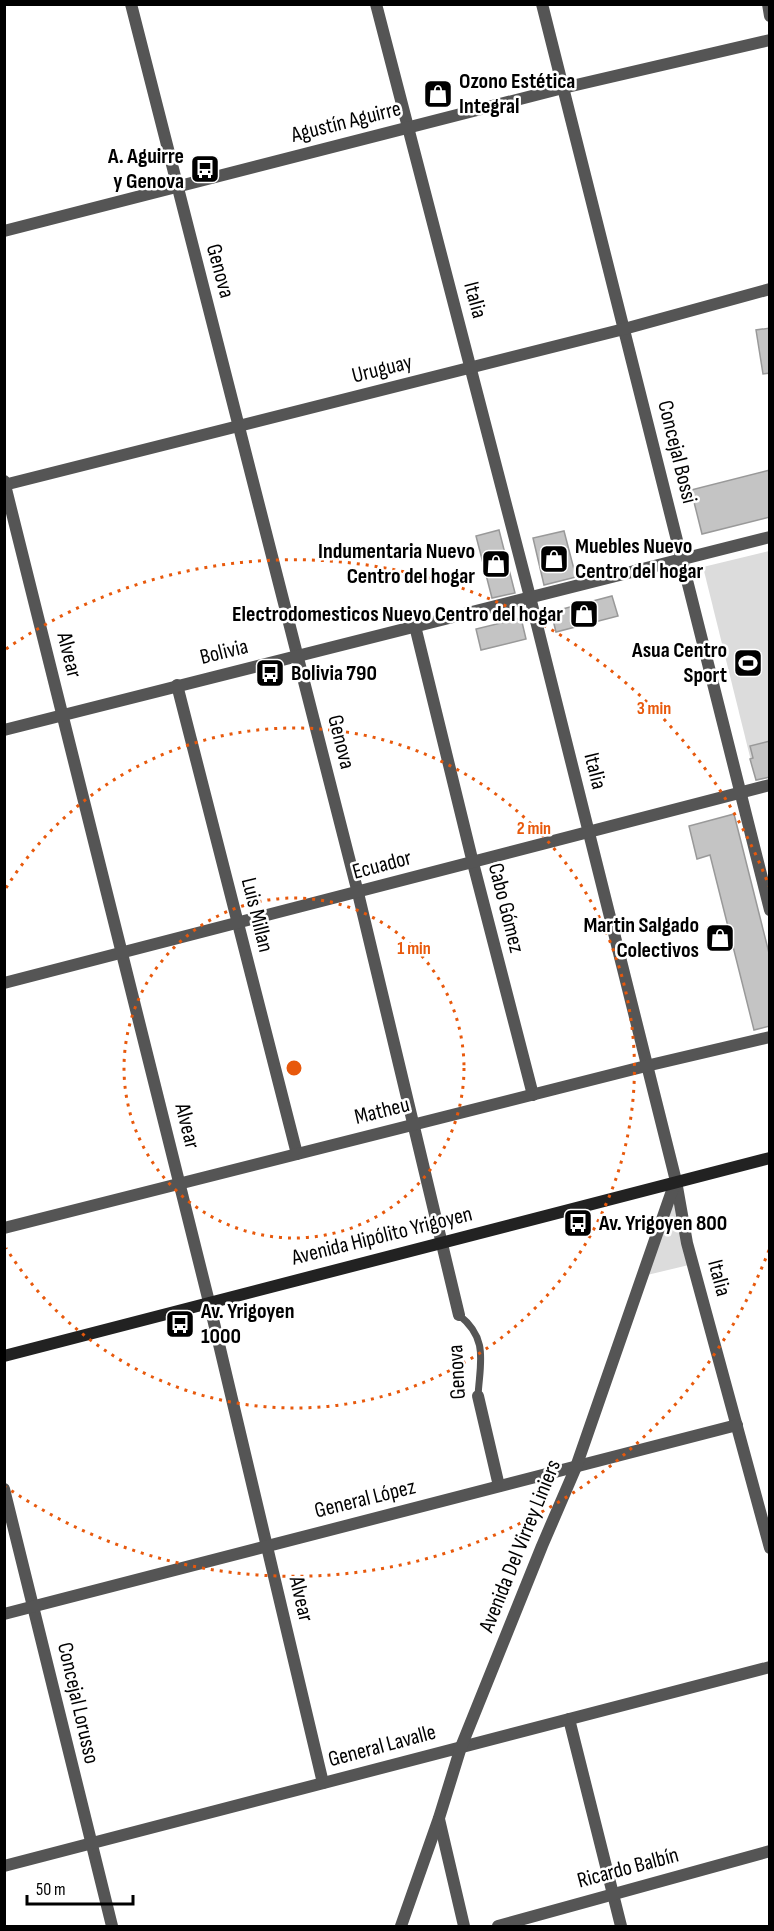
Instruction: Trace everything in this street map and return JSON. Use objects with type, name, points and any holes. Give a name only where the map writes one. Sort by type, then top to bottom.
[{"type":"main road","name":"Avenida Hipólito Yrigoyen","points":[[4,1356],[770,1158]]},
{"type":"street","name":"Genova","points":[[131,4],[358,893],[459,1315]]},
{"type":"street","name":"Italia","points":[[376,4],[530,597],[676,1181],[687,1243],[770,1548]]},
{"type":"street","name":"Concejal Bossi","points":[[542,4],[770,910]]},
{"type":"street","points":[[768,4],[770,16]]},
{"type":"street","name":"Agustín Aguirre","points":[[4,231],[563,88],[770,40]]},
{"type":"street","name":"Uruguay","points":[[5,484],[240,427],[770,290]]},
{"type":"street","name":"Alvear","points":[[5,484],[209,1302],[323,1783]]},
{"type":"street","name":"Bolivia","points":[[4,730],[770,537]]},
{"type":"street","name":"Cabo Gómez","points":[[415,626],[533,1095]]},
{"type":"street","name":"Luis Millan","points":[[177,685],[297,1154]]},
{"type":"street","name":"Ecuador","points":[[4,983],[770,785]]},
{"type":"street","name":"Matheu","points":[[4,1228],[646,1066],[770,1037]]},
{"type":"street","name":"Avenida Del Virrey Liniers","points":[[400,1926],[439,1818],[461,1747],[576,1467],[676,1181]]},
{"type":"street","name":"Genova","points":[[478,1396],[499,1486]]},
{"type":"street","name":"General López","points":[[4,1614],[737,1425]]},
{"type":"street","name":"Concejal Lorusso","points":[[4,1489],[112,1926]]},
{"type":"street","name":"General Lavalle","points":[[4,1866],[770,1667]]},
{"type":"street","points":[[569,1719],[621,1926]]},
{"type":"street","points":[[439,1818],[464,1926]]},
{"type":"street","name":"Ricardo Balbín","points":[[498,1926],[770,1851]]},
{"type":"lane","name":"Genova","points":[[459,1315],[477,1334],[482,1354],[478,1396]]},
{"type":"shaded area","name":"Asua Centro Sport","points":[[769,551],[769,778],[756,781],[703,567]]},
{"type":"shaded area","points":[[677,1194],[693,1264],[643,1276]]},
{"type":"building","points":[[770,328],[770,373],[763,374],[756,330]]},
{"type":"building","points":[[770,470],[770,517],[702,534],[691,490]]},
{"type":"building","name":"Indumentaria Nuevo Centro del hogar","points":[[499,530],[515,593],[492,598],[476,536]]},
{"type":"building","name":"Muebles Nuevo Centro del hogar","points":[[564,531],[576,577],[544,585],[533,538]]},
{"type":"building","name":"Electrodomesticos Nuevo Centro del hogar","points":[[612,596],[618,616],[556,632],[551,612]]},
{"type":"building","points":[[521,618],[526,639],[481,650],[476,629]]},
{"type":"building","points":[[770,741],[770,777],[756,780],[750,759],[753,758],[750,746]]},
{"type":"building","points":[[734,814],[770,957],[770,1026],[754,1030],[710,855],[697,859],[689,826]]},
{"type":"place","name":"Ozono Estética Integral","points":[[438,94]]},
{"type":"place","name":"A. Aguirre y Genova","points":[[205,169]]},
{"type":"place","name":"Muebles Nuevo Centro del hogar","points":[[554,559]]},
{"type":"place","name":"Indumentaria Nuevo Centro del hogar","points":[[496,564]]},
{"type":"place","name":"Electrodomesticos Nuevo Centro del hogar","points":[[584,614]]},
{"type":"place","name":"Asua Centro Sport","points":[[748,663]]},
{"type":"place","name":"Bolivia 790","points":[[270,673]]},
{"type":"place","name":"Martin Salgado Colectivos","points":[[720,938]]},
{"type":"place","name":"Av. Yrigoyen 800","points":[[578,1223]]},
{"type":"place","name":"Av. Yrigoyen 1000","points":[[180,1324]]}]
